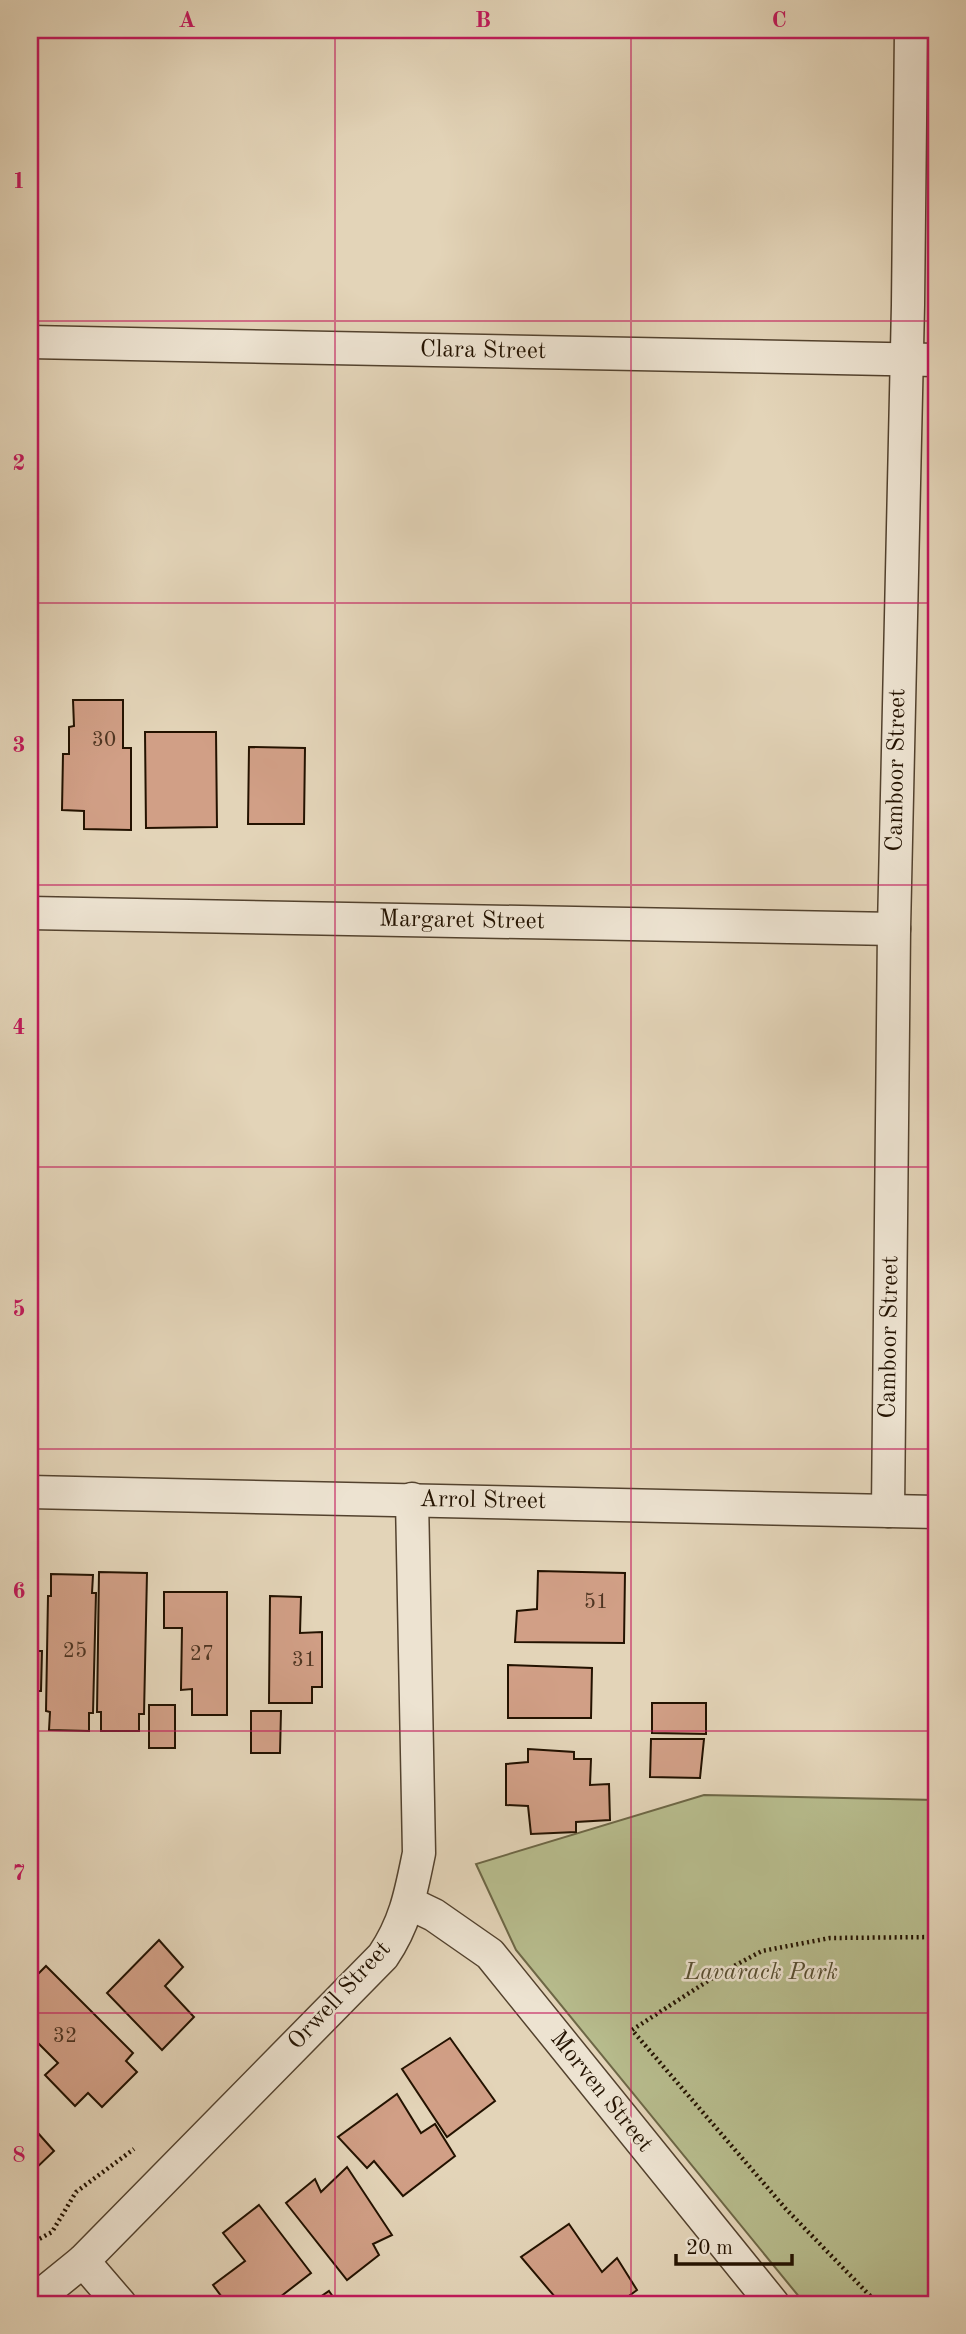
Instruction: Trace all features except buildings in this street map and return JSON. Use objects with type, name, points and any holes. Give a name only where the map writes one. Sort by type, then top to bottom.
[{"type":"street","name":"Camboor Street","points":[[888,1511],[894,929],[921,360],[911,30]]},
{"type":"street","name":"Clara Street","points":[[30,342],[921,360]]},
{"type":"street","name":"Margaret Street","points":[[30,913],[894,929]]},
{"type":"street","name":"Arrol Street","points":[[30,1492],[936,1512]]},
{"type":"street","name":"Orwell Street","points":[[30,2304],[83,2261],[383,1956],[398,1934],[409,1903],[419,1853],[412,1499]]},
{"type":"street","name":"Morven Street","points":[[409,1903],[434,1915],[490,1954],[773,2304]]},
{"type":"street","points":[[83,2261],[120,2304]]},
{"type":"path","points":[[878,2304],[785,2208],[632,2030],[718,1975],[762,1951],[830,1938],[936,1937]]},
{"type":"path","points":[[30,2244],[52,2232],[76,2192],[134,2148]]},
{"type":"green space","name":"Lavarack Park","points":[[704,1795],[936,1800],[936,2304],[805,2304],[516,1950],[476,1864]]}]
